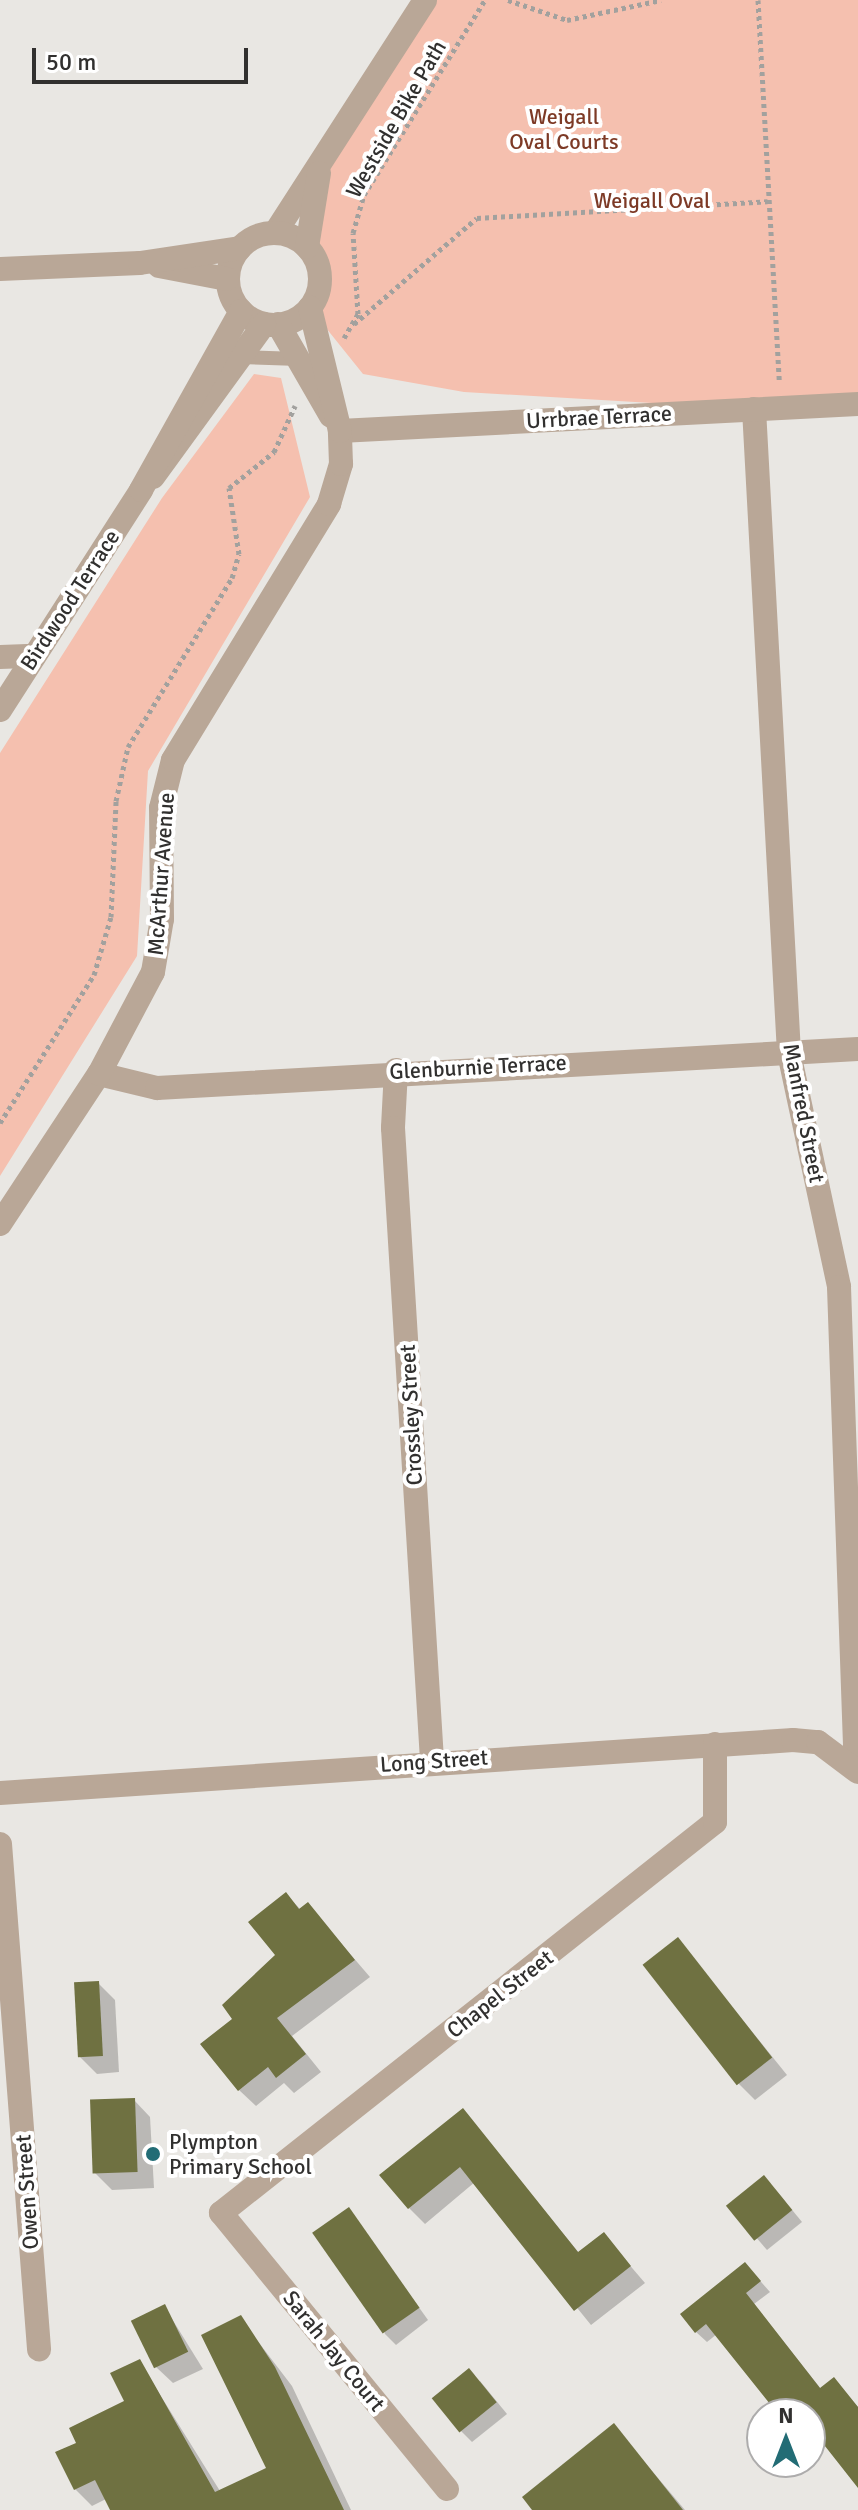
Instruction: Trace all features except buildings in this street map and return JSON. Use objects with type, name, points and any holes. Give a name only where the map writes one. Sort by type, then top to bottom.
[{"type":"street","points":[[0,269],[140,263],[240,248],[275,233],[425,0]]},
{"type":"street","points":[[271,324],[310,308],[320,281],[307,247],[321,163]]},
{"type":"street","points":[[275,233],[307,247]]},
{"type":"street","points":[[240,248],[227,279],[241,311],[271,324],[299,359],[340,431]]},
{"type":"street","points":[[140,263],[227,279]]},
{"type":"street","name":"McArthur Avenue","points":[[0,1224],[99,1074],[153,972],[162,919],[161,808],[173,760],[329,504],[341,464],[340,431],[310,308]]},
{"type":"street","name":"Birdwood Terrace","points":[[0,710],[141,490],[241,311]]},
{"type":"street","name":"Birdwood Terrace","points":[[141,490],[181,447],[241,357],[271,324]]},
{"type":"street","name":"Urrbrae Terrace","points":[[340,431],[858,404]]},
{"type":"street","name":"Manfred Street","points":[[754,409],[789,1053],[839,1287],[857,1770]]},
{"type":"street","points":[[0,657],[34,656]]},
{"type":"street","name":"Glenburnie Terrace","points":[[99,1074],[157,1088],[396,1070],[858,1049]]},
{"type":"street","name":"Crossley Street","points":[[396,1070],[394,1144],[432,1761]]},
{"type":"street","name":"Long Street","points":[[0,1793],[715,1744],[818,1742],[857,1770]]},
{"type":"street","name":"Chapel Street","points":[[221,2213],[706,1831],[719,1800],[715,1744]]},
{"type":"street","name":"Owen Street","points":[[0,1844],[39,2349]]},
{"type":"street","name":"Sarah Jay Court","points":[[221,2213],[447,2489]]},
{"type":"lane","points":[[241,357],[299,359]]},
{"type":"path","name":"Westside Bike Path","points":[[353,324],[359,295],[353,233],[364,195],[485,0]]},
{"type":"path","points":[[508,0],[567,20],[661,0]]},
{"type":"path","points":[[758,0],[779,380]]},
{"type":"path","points":[[334,346],[353,324],[477,218],[768,201]]},
{"type":"green space","name":"Weigall Oval","points":[[425,0],[858,0],[858,403],[754,409],[464,392],[363,374],[310,308],[320,281],[307,247],[321,163]]},
{"type":"green space","points":[[254,374],[281,378],[310,497],[148,771],[137,956],[0,1176],[0,753],[162,498]]},
{"type":"place","name":"Plympton Primary School","points":[[153,2154]]},
{"type":"park label","name":"Weigall Oval Courts","points":[[564,128]]}]
